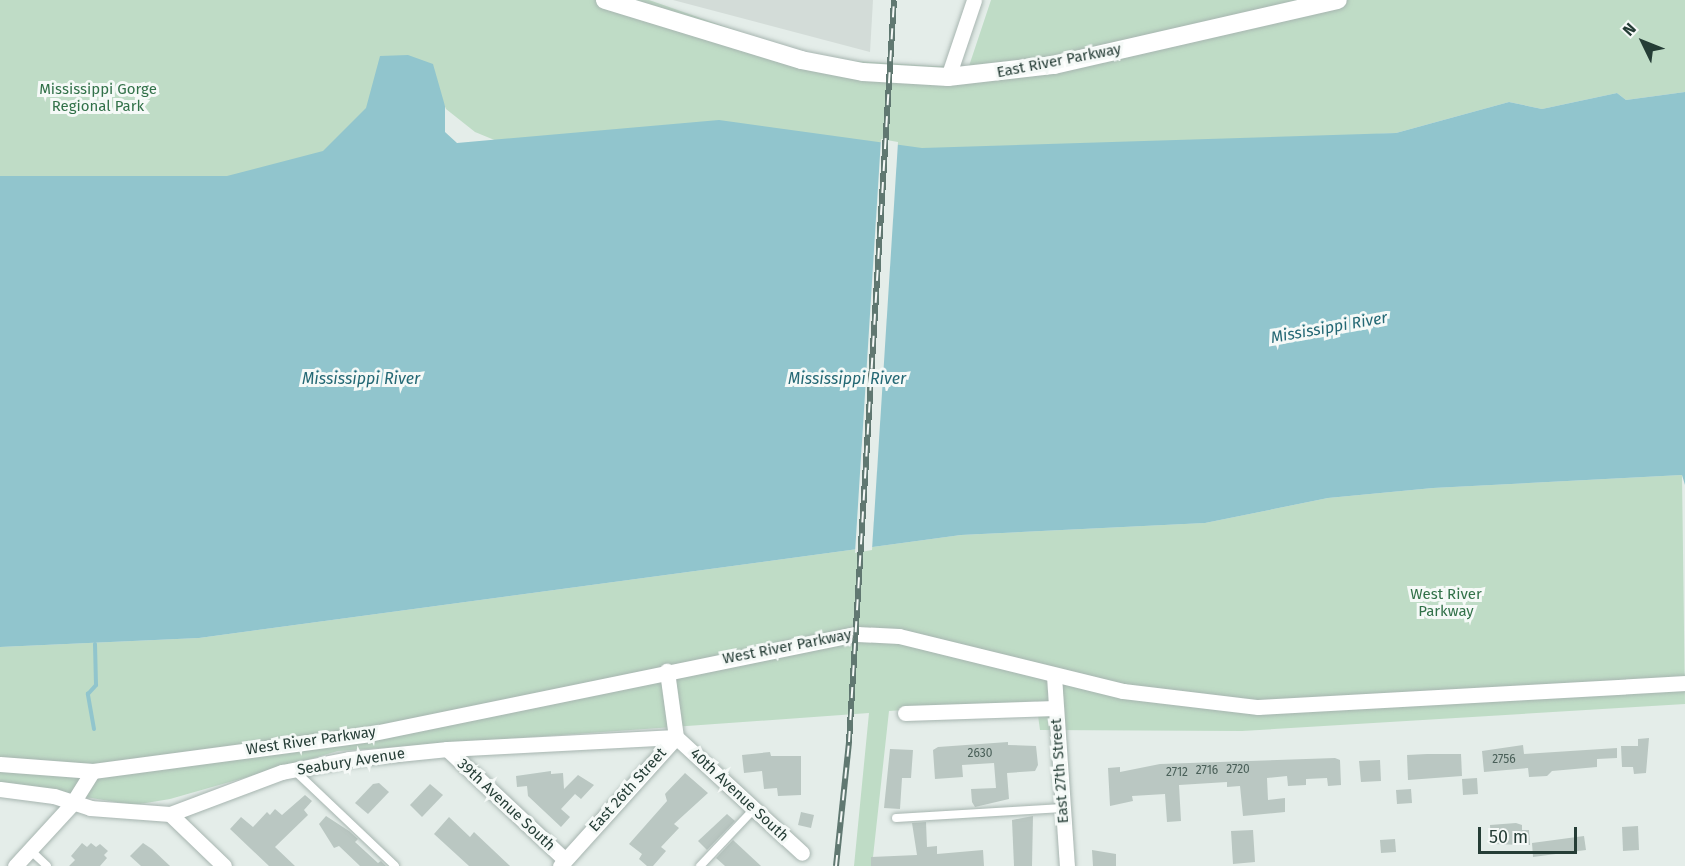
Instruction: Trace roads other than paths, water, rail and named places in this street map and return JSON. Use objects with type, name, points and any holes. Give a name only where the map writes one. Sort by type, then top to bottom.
[{"type":"street","name":"East River Parkway","points":[[605,0],[641,5],[801,60],[863,72],[948,77],[1054,65],[1338,0]]},
{"type":"street","points":[[948,77],[974,0]]},
{"type":"street","name":"West River Parkway","points":[[0,764],[93,771],[369,734],[666,671],[857,634],[898,636],[1054,676],[1123,691],[1258,706],[1685,683]]},
{"type":"street","name":"East 26th Street","points":[[562,863],[676,736],[666,671]]},
{"type":"street","name":"East 27th Street","points":[[1054,676],[1067,866]]},
{"type":"street","points":[[904,713],[1055,708]]},
{"type":"street","name":"Seabury Avenue","points":[[0,789],[54,796],[72,804],[141,814],[170,814],[294,770],[349,759],[447,749],[676,736]]},
{"type":"street","name":"40th Avenue South","points":[[676,736],[802,853]]},
{"type":"street","name":"39th Avenue South","points":[[447,749],[562,863]]},
{"type":"street","points":[[15,866],[72,804],[93,771]]},
{"type":"street","points":[[170,814],[224,866]]},
{"type":"lane","points":[[294,770],[395,866]]},
{"type":"lane","points":[[896,818],[1063,808]]},
{"type":"lane","points":[[700,866],[754,809]]},
{"type":"lane","points":[[30,850],[47,866]]},
{"type":"water","name":"Mississippi River","points":[[408,55],[433,64],[445,106],[445,132],[457,143],[719,120],[922,148],[1396,133],[1509,102],[1542,109],[1617,93],[1626,100],[1685,92],[1685,485],[1682,475],[1433,488],[1328,498],[1205,523],[961,535],[199,638],[0,647],[0,176],[227,176],[323,151],[366,108],[380,56]]},
{"type":"waterway","points":[[94,729],[88,694],[96,685],[95,644]]},
{"type":"railway","points":[[836,866],[849,742],[894,0]]},
{"type":"park label","name":"Mississippi Gorge Regional Park","points":[[98,98]]}]
